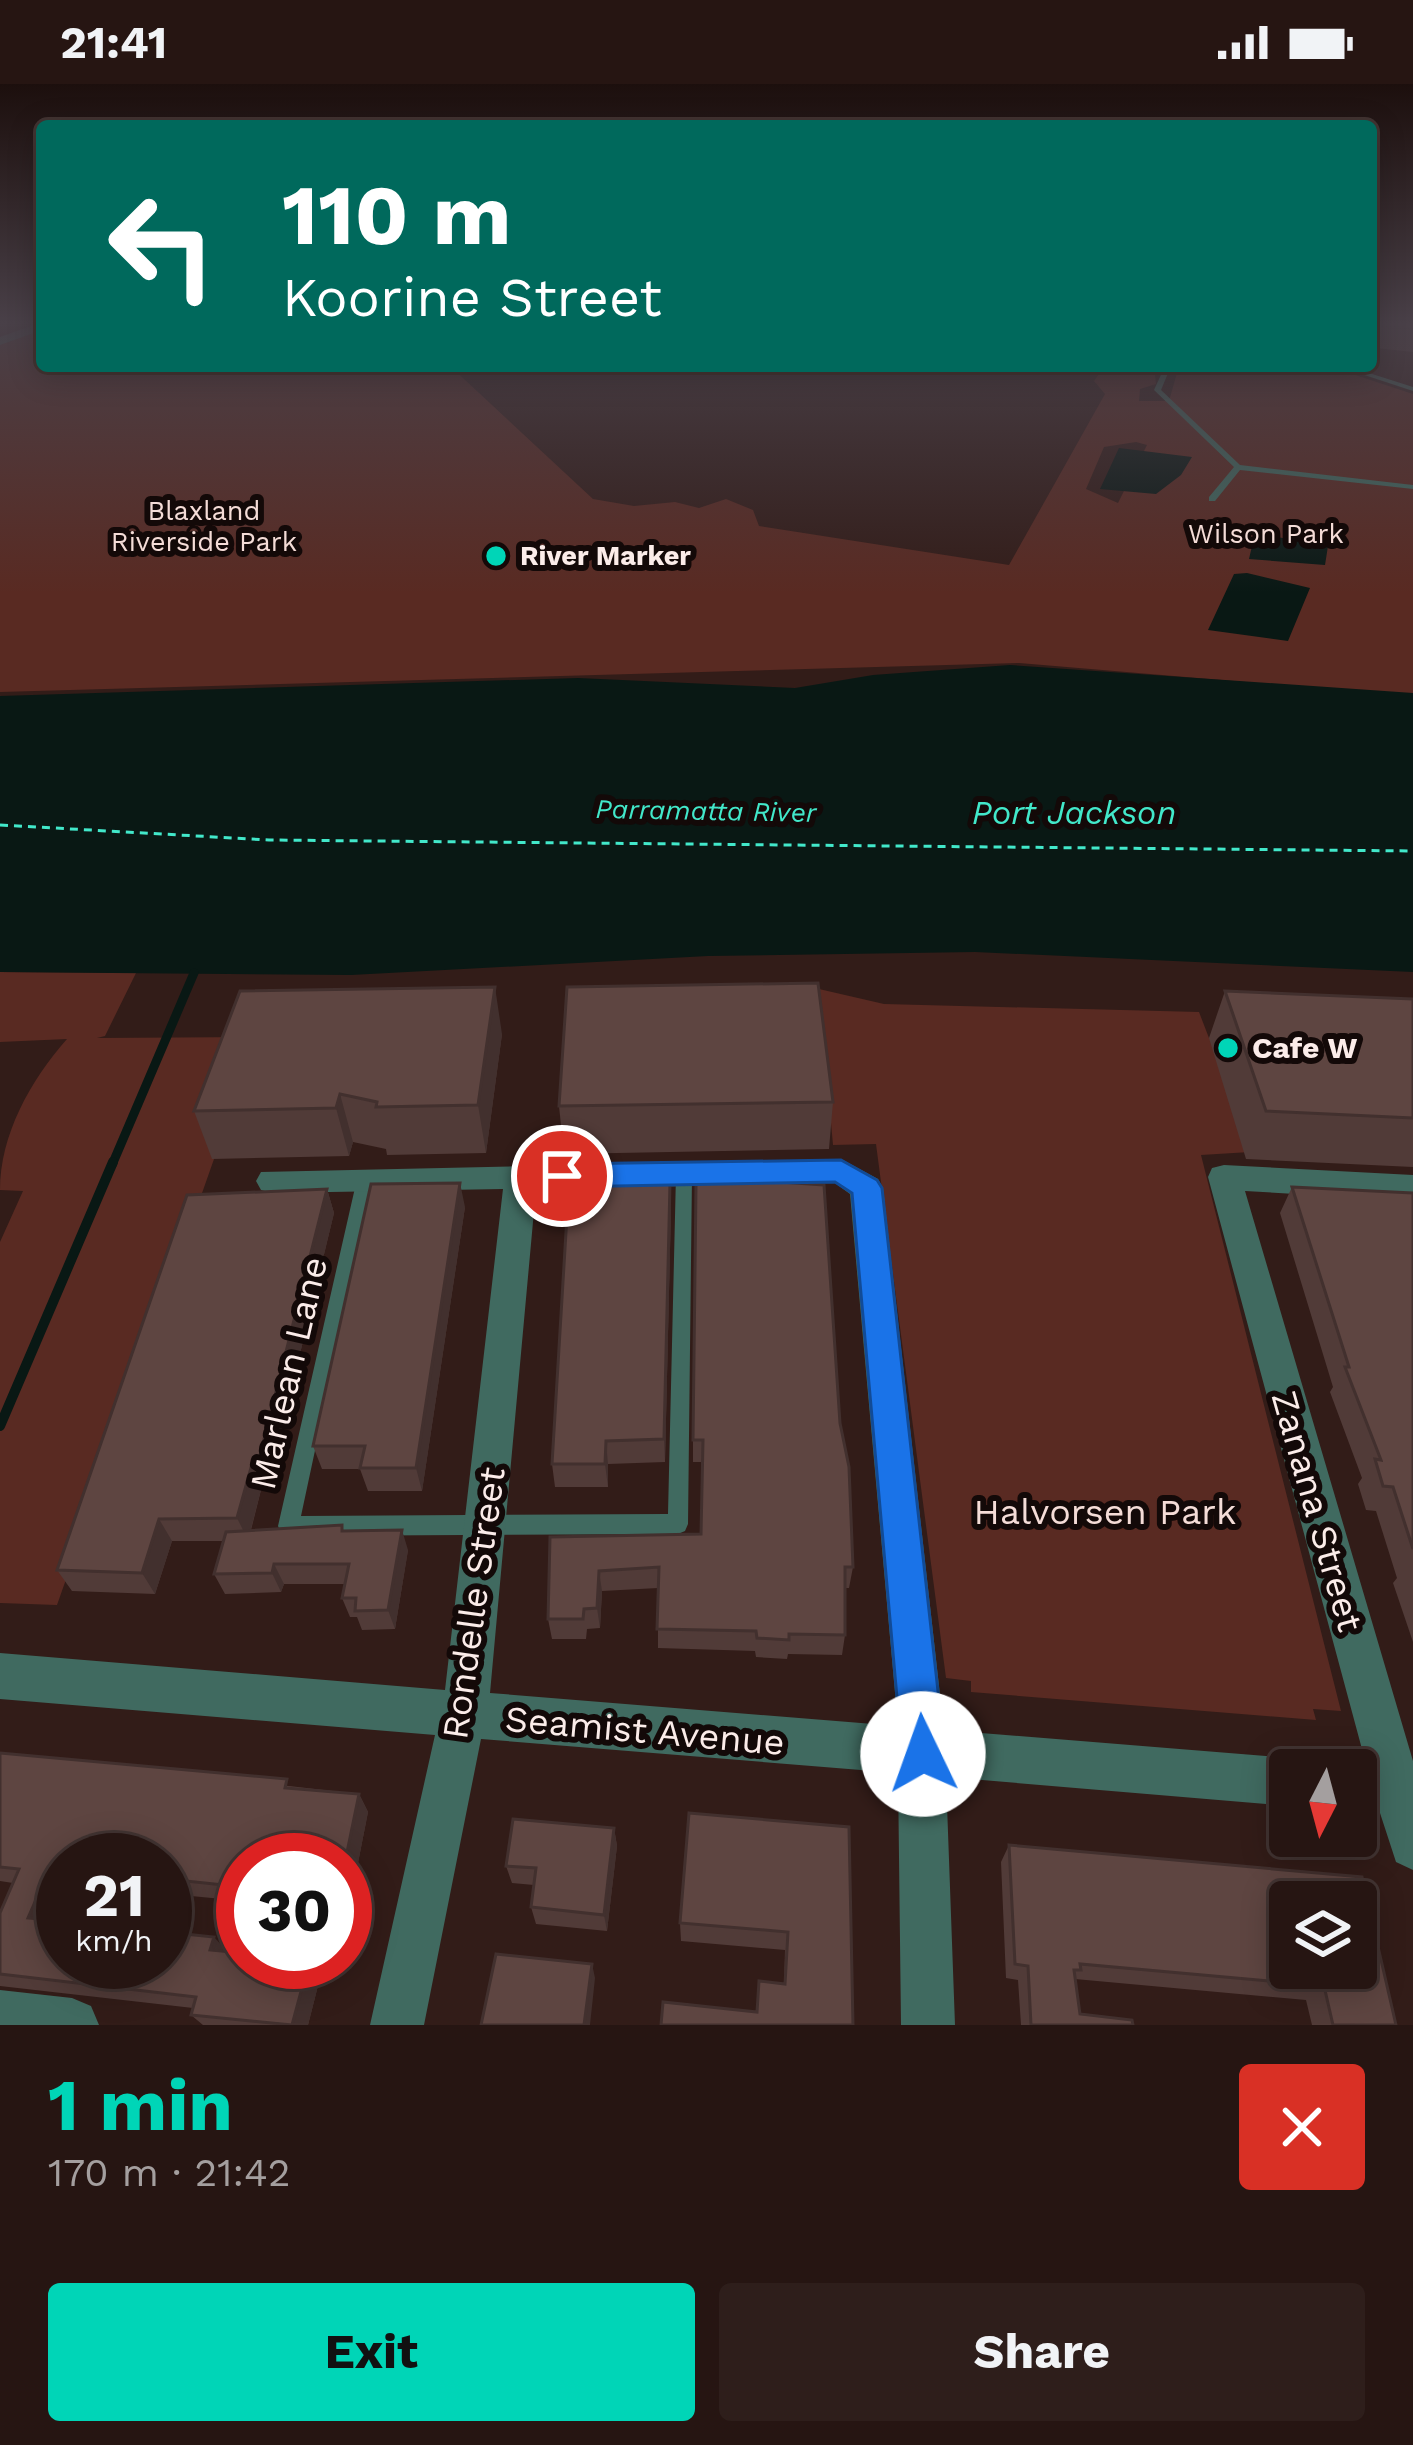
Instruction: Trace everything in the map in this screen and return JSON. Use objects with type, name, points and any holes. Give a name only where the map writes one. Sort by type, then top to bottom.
[{"type":"street","points":[[273,1181],[841,1171],[866,1188],[923,1754],[928,2025]]},
{"type":"street","name":"Rondelle Street","points":[[397,2025],[470,1681],[521,1177]]},
{"type":"street","name":"Zanana Street","points":[[1412,1191],[1224,1177],[1389,1790],[1413,1844]]},
{"type":"street","name":"Seamist Avenue","points":[[0,1676],[1269,1780]]},
{"type":"street","points":[[0,2017],[72,2025]]},
{"type":"lane","points":[[1180,412],[1238,467],[1413,488]]},
{"type":"lane","points":[[1212,499],[1238,467]]},
{"type":"lane","points":[[488,1523],[678,1524],[684,1174]]},
{"type":"lane","name":"Marlean Lane","points":[[365,1179],[288,1526],[488,1523]]},
{"type":"green space","name":"Blaxland Riverside Park","points":[[0,412],[499,412],[593,499],[634,506],[675,502],[699,508],[726,499],[753,510],[759,526],[1009,565],[1095,412],[1413,412],[1413,696],[1019,663],[0,692]],"holes":[[[1147,445],[1118,503],[1086,489],[1104,447]]]},
{"type":"green space","points":[[0,972],[136,973],[105,1036],[97,1038],[257,1037],[57,1605],[0,1603],[0,1242],[23,1191],[0,1190],[11,1129],[41,1073],[67,1039],[0,1042]]},
{"type":"green space","name":"Halvorsen Park","points":[[819,989],[884,1004],[1199,1012],[1209,1038],[1214,1038],[1250,1152],[1201,1155],[1341,1711],[1313,1709],[1316,1720],[971,1692],[971,1681],[946,1678],[876,1144],[833,1145]]},
{"type":"water","points":[[1119,448],[1192,457],[1181,475],[1156,494],[1100,489]]},
{"type":"water","points":[[1255,533],[1328,546],[1325,565],[1249,559]]},
{"type":"water","points":[[1234,574],[1310,588],[1288,641],[1208,630]]},
{"type":"water","name":"Port Jackson","points":[[1010,665],[1413,693],[1413,972],[975,952],[708,956],[351,975],[0,972],[0,696],[578,678],[795,688],[873,675]]},
{"type":"building","points":[[818,983],[833,1102],[559,1106],[567,987]]},
{"type":"building","points":[[495,987],[478,1105],[376,1107],[377,1102],[340,1094],[336,1108],[194,1111],[240,991]]},
{"type":"building","points":[[1225,991],[1413,999],[1413,1118],[1266,1111]]},
{"type":"building","points":[[701,1179],[824,1185],[840,1423],[849,1467],[853,1567],[845,1567],[845,1635],[789,1634],[789,1640],[757,1638],[756,1631],[657,1629],[659,1567],[599,1571],[597,1608],[584,1609],[583,1619],[548,1619],[550,1537],[701,1534],[703,1440],[693,1440],[696,1184]]},
{"type":"building","points":[[569,1182],[670,1183],[664,1439],[606,1441],[605,1464],[552,1464]]},
{"type":"building","points":[[460,1183],[416,1468],[360,1468],[365,1446],[313,1446],[371,1184]]},
{"type":"building","points":[[1292,1187],[1413,1193],[1413,1549],[1393,1487],[1383,1486],[1375,1459],[1381,1460],[1345,1367],[1349,1367]]},
{"type":"building","points":[[327,1189],[258,1463],[252,1464],[237,1518],[159,1519],[142,1573],[57,1570],[187,1195]]},
{"type":"building","points":[[342,1525],[342,1531],[402,1530],[388,1610],[355,1611],[356,1598],[342,1598],[349,1564],[274,1564],[272,1573],[214,1574],[226,1532]]},
{"type":"building","points":[[0,1753],[287,1779],[285,1788],[359,1794],[351,1833],[216,1833],[216,1884],[192,1882],[192,1833],[36,1833],[36,1900],[28,1918],[36,1919],[36,1978],[0,1974],[0,1913],[19,1869],[0,1867]]},
{"type":"building","points":[[689,1813],[849,1827],[853,2025],[661,2025],[663,2002],[757,2012],[759,1981],[785,1984],[788,1932],[680,1923]]},
{"type":"building","points":[[513,1819],[614,1828],[604,1915],[531,1907],[536,1868],[506,1866]]},
{"type":"building","points":[[1009,1845],[1362,1877],[1363,1881],[1269,1881],[1269,1981],[1080,1964],[1081,1970],[1074,1970],[1080,2014],[1132,2020],[1133,2025],[1031,2025],[1028,1966],[1015,1964]]},
{"type":"building","points":[[192,1935],[214,1937],[210,1950],[216,1951],[216,1989],[302,1989],[292,2025],[191,2015],[196,1997],[128,1989],[192,1989]]},
{"type":"building","points":[[1377,1942],[1396,2025],[1333,2025],[1325,1989],[1377,1989]]},
{"type":"building","points":[[496,1954],[592,1964],[584,2025],[481,2025]]},
{"type":"waterway","points":[[112,1165],[194,973]]},
{"type":"waterway","points":[[0,1426],[113,1162]]},
{"type":"ferry route","points":[[0,825],[269,840],[1413,851]]},
{"type":"place","name":"River Marker","points":[[496,556]]},
{"type":"place","name":"Cafe W","points":[[1228,1048]]},
{"type":"route","points":[[562,1176],[841,1171],[866,1188],[923,1754]]},
{"type":"park label","name":"Wilson Park","points":[[1266,534]]},
{"type":"water label","name":"Parramatta River","points":[[706,811]]}]
